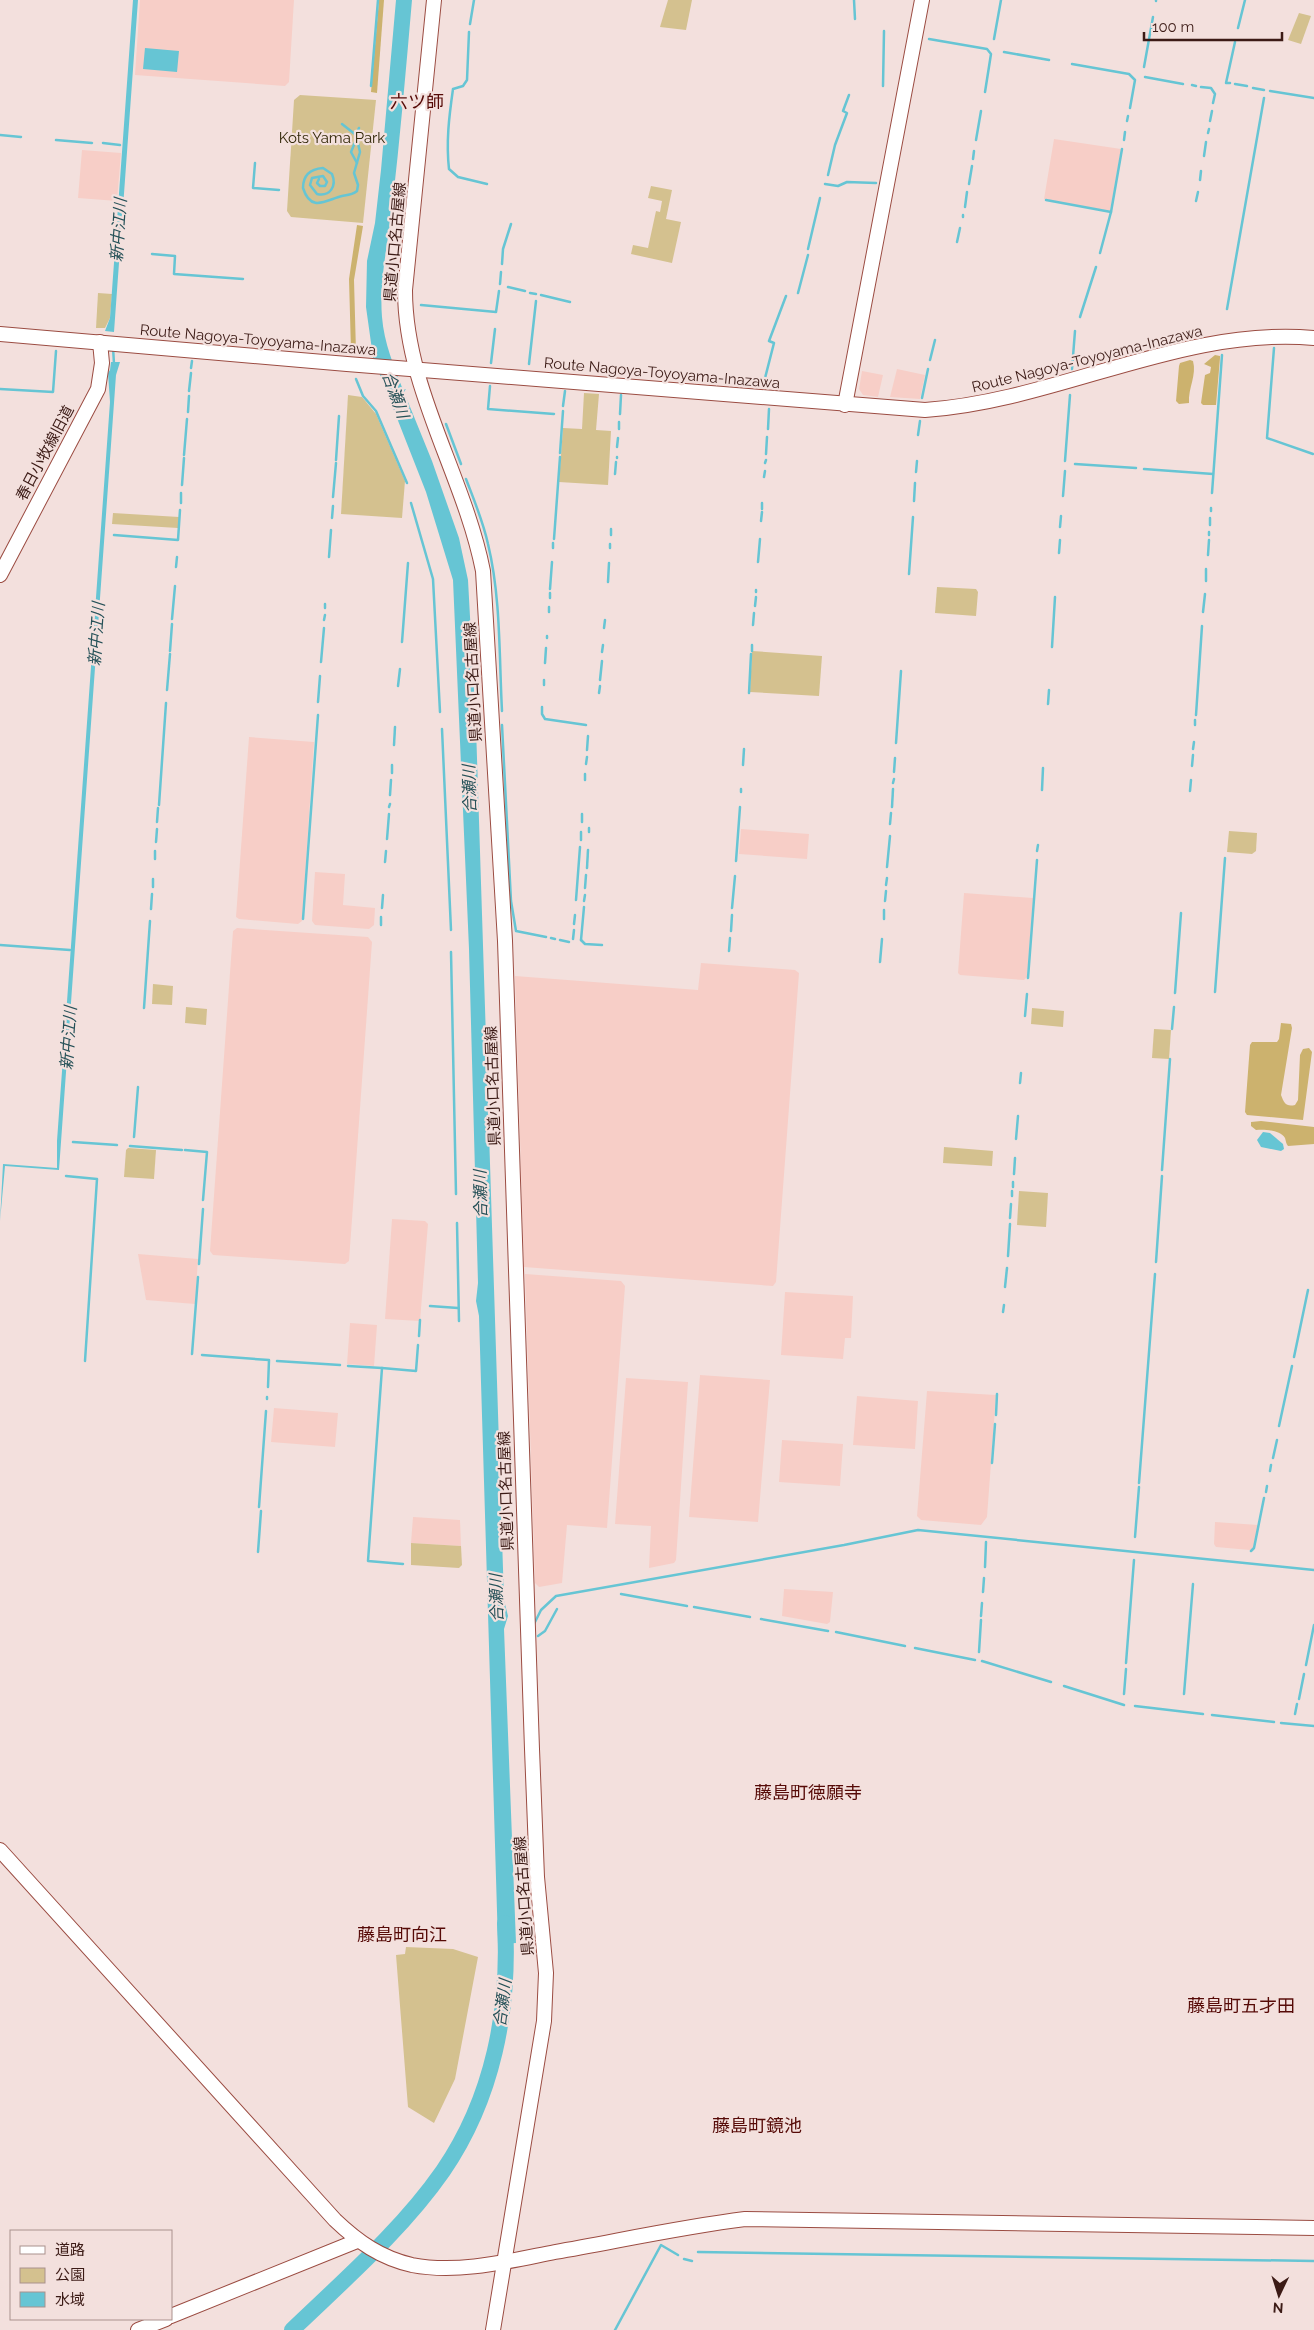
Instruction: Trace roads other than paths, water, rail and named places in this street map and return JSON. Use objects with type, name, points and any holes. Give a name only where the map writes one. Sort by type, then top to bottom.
[{"type":"main road","name":"県道小口名古屋線","points":[[434,0],[405,290],[405,316],[415,369],[477,539],[483,571],[505,941],[530,1711],[537,1877],[546,1973],[546,2003],[493,2330]]},
{"type":"main road","points":[[845,405],[922,0]]},
{"type":"main road","name":"Route Nagoya-Toyoyama-Inazawa","points":[[0,334],[366,366],[925,410],[955,408],[1028,394],[1186,349],[1248,338],[1314,338]]},
{"type":"main road","name":"春日小牧線旧道","points":[[0,574],[98,389],[102,363],[102,342]]},
{"type":"main road","points":[[0,1850],[335,2220],[357,2241],[388,2258],[433,2268],[503,2262],[653,2233],[745,2219],[1314,2228]]},
{"type":"main road","points":[[172,2316],[357,2241]]},
{"type":"main road","points":[[138,2330],[163,2320]]},
{"type":"water","points":[[133,0],[138,0],[114,332],[105,331],[110,318]]},
{"type":"water","points":[[396,0],[412,0],[395,182],[383,276],[381,303],[383,327],[393,363],[403,390],[406,389],[404,392],[432,461],[459,538],[468,580],[476,727],[504,1600],[508,1616],[504,1629],[516,1943],[498,1944],[479,1316],[476,1301],[478,1283],[469,949],[453,580],[426,492],[373,357],[366,307],[367,261],[375,223],[381,170]]},
{"type":"water","points":[[145,48],[179,51],[177,72],[143,69]]},
{"type":"water","points":[[111,362],[120,362],[116,375],[59,1170],[5,1166],[0,1221],[3,1164],[57,1168],[57,1141],[110,402],[108,373]]},
{"type":"water","points":[[1263,1132],[1270,1133],[1283,1144],[1284,1149],[1281,1151],[1261,1147],[1257,1140]]},
{"type":"waterway","points":[[371,86],[378,0]]},
{"type":"waterway","points":[[470,24],[474,0]]},
{"type":"waterway","points":[[854,0],[855,19]]},
{"type":"waterway","points":[[994,39],[1001,0]]},
{"type":"waterway","points":[[1238,28],[1245,0]]},
{"type":"waterway","points":[[1144,67],[1153,17]]},
{"type":"waterway","points":[[883,86],[884,31]]},
{"type":"waterway","points":[[469,32],[467,80],[463,86],[453,89],[448,129],[449,169],[458,177],[487,184]]},
{"type":"waterway","points":[[929,39],[987,49],[991,54],[985,92]]},
{"type":"waterway","points":[[1230,83],[1226,83],[1235,42]]},
{"type":"waterway","points":[[1004,52],[1049,60]]},
{"type":"waterway","points":[[1072,64],[1129,74],[1135,80],[1130,108]]},
{"type":"waterway","points":[[1145,77],[1183,84]]},
{"type":"waterway","points":[[1235,84],[1247,86]]},
{"type":"waterway","points":[[1192,85],[1196,86]]},
{"type":"waterway","points":[[1201,87],[1211,88],[1215,94],[1213,103]]},
{"type":"waterway","points":[[1253,88],[1264,90]]},
{"type":"waterway","points":[[1270,91],[1314,98]]},
{"type":"waterway","points":[[828,175],[835,145],[847,113],[843,111],[849,95]]},
{"type":"waterway","points":[[1227,309],[1264,98]]},
{"type":"waterway","points":[[976,140],[981,111]]},
{"type":"waterway","points":[[1210,121],[1212,111]]},
{"type":"waterway","points":[[1127,121],[1128,116]]},
{"type":"waterway","points":[[319,179],[317,183],[320,186],[325,186],[327,182],[323,176],[312,178],[310,185],[317,194],[326,194],[331,190],[334,183],[332,174],[323,168],[308,174],[304,180],[303,188],[306,196],[315,203],[325,202],[357,191],[358,185],[354,173],[360,152],[356,135],[342,124]]},
{"type":"waterway","points":[[356,135],[359,128]]},
{"type":"waterway","points":[[1208,133],[1209,129]]},
{"type":"waterway","points":[[1124,140],[1125,132]]},
{"type":"waterway","points":[[0,135],[21,137]]},
{"type":"waterway","points":[[56,140],[92,143]]},
{"type":"waterway","points":[[356,140],[351,152],[357,163]]},
{"type":"waterway","points":[[1204,156],[1206,142]]},
{"type":"waterway","points":[[103,143],[120,145]]},
{"type":"waterway","points":[[1100,253],[1111,212],[1122,149]]},
{"type":"waterway","points":[[973,159],[974,151]]},
{"type":"waterway","points":[[255,163],[253,188],[279,190]]},
{"type":"waterway","points":[[969,184],[972,166]]},
{"type":"waterway","points":[[1200,180],[1201,171]]},
{"type":"waterway","points":[[825,184],[838,186],[847,182],[876,183]]},
{"type":"waterway","points":[[965,207],[967,192]]},
{"type":"waterway","points":[[1196,201],[1198,192]]},
{"type":"waterway","points":[[808,249],[820,198]]},
{"type":"waterway","points":[[1046,200],[1111,212]]},
{"type":"waterway","points":[[502,264],[503,249],[511,224]]},
{"type":"waterway","points":[[957,242],[960,228]]},
{"type":"waterway","points":[[152,254],[175,256],[174,274],[243,279]]},
{"type":"waterway","points":[[798,293],[808,255]]},
{"type":"waterway","points":[[1080,317],[1096,267]]},
{"type":"waterway","points":[[500,284],[501,272]]},
{"type":"waterway","points":[[508,287],[525,291]]},
{"type":"waterway","points":[[421,305],[496,312],[499,291]]},
{"type":"waterway","points":[[530,293],[536,294]]},
{"type":"waterway","points":[[541,295],[570,302]]},
{"type":"waterway","points":[[763,386],[774,343],[769,341],[786,296]]},
{"type":"waterway","points":[[529,364],[536,301]]},
{"type":"waterway","points":[[491,363],[495,329]]},
{"type":"waterway","points":[[1072,369],[1075,331]]},
{"type":"waterway","points":[[930,360],[935,340]]},
{"type":"waterway","name":"新中江川","points":[[113,347],[114,364]]},
{"type":"waterway","points":[[1274,348],[1267,438],[1313,454]]},
{"type":"waterway","points":[[0,389],[53,392],[56,351]]},
{"type":"waterway","points":[[1212,493],[1222,355]]},
{"type":"waterway","points":[[191,368],[192,361]]},
{"type":"waterway","points":[[922,398],[928,369]]},
{"type":"waterway","points":[[189,391],[191,373]]},
{"type":"waterway","points":[[356,379],[363,396],[376,411],[407,483]]},
{"type":"waterway","points":[[490,386],[488,409],[554,414]]},
{"type":"waterway","points":[[563,406],[565,391]]},
{"type":"waterway","points":[[620,414],[621,395]]},
{"type":"waterway","points":[[1065,461],[1070,395]]},
{"type":"waterway","points":[[188,412],[189,396]]},
{"type":"waterway","points":[[768,429],[769,409]]},
{"type":"waterway","points":[[560,453],[563,411]]},
{"type":"waterway","points":[[336,460],[339,416]]},
{"type":"waterway","points":[[184,455],[187,419]]},
{"type":"waterway","points":[[918,435],[920,421]]},
{"type":"waterway","points":[[619,422],[619,429]]},
{"type":"waterway","points":[[446,424],[461,464]]},
{"type":"waterway","points":[[766,454],[767,437]]},
{"type":"waterway","points":[[617,447],[618,438]]},
{"type":"waterway","points":[[554,539],[560,457]]},
{"type":"waterway","points":[[182,485],[184,458]]},
{"type":"waterway","points":[[916,472],[917,461]]},
{"type":"waterway","points":[[615,474],[616,462]]},
{"type":"waterway","points":[[333,497],[336,463]]},
{"type":"waterway","points":[[1075,464],[1136,468]]},
{"type":"waterway","points":[[1144,469],[1213,474]]},
{"type":"waterway","points":[[764,477],[765,471]]},
{"type":"waterway","points":[[1063,496],[1065,471]]},
{"type":"waterway","points":[[466,479],[484,527],[492,564],[499,627],[502,711]]},
{"type":"waterway","points":[[914,501],[915,483]]},
{"type":"waterway","points":[[181,493],[181,503]]},
{"type":"waterway","points":[[411,503],[433,579],[440,712]]},
{"type":"waterway","points":[[762,503],[762,509]]},
{"type":"waterway","points":[[332,518],[333,506]]},
{"type":"waterway","points":[[114,535],[178,540],[180,510]]},
{"type":"waterway","points":[[761,521],[762,512]]},
{"type":"waterway","points":[[1060,527],[1061,516]]},
{"type":"waterway","points":[[909,574],[913,517]]},
{"type":"waterway","points":[[1210,518],[1210,525]]},
{"type":"waterway","points":[[611,529],[611,535]]},
{"type":"waterway","points":[[329,557],[331,530]]},
{"type":"waterway","points":[[758,562],[760,539]]},
{"type":"waterway","points":[[1059,553],[1060,540]]},
{"type":"waterway","points":[[1208,555],[1209,540]]},
{"type":"waterway","points":[[553,543],[553,548]]},
{"type":"waterway","points":[[176,567],[177,557]]},
{"type":"waterway","points":[[550,589],[552,562]]},
{"type":"waterway","points":[[402,642],[408,563]]},
{"type":"waterway","points":[[608,582],[609,563]]},
{"type":"waterway","points":[[1206,569],[1206,581]]},
{"type":"waterway","points":[[172,619],[175,586]]},
{"type":"waterway","points":[[550,593],[550,598]]},
{"type":"waterway","points":[[1203,612],[1205,594]]},
{"type":"waterway","points":[[755,606],[756,597]]},
{"type":"waterway","points":[[1052,647],[1055,597]]},
{"type":"waterway","points":[[549,607],[549,612]]},
{"type":"waterway","points":[[753,625],[754,613]]},
{"type":"waterway","points":[[324,620],[325,615]]},
{"type":"waterway","points":[[604,628],[605,620]]},
{"type":"waterway","points":[[170,651],[172,624]]},
{"type":"waterway","points":[[1196,715],[1202,626]]},
{"type":"waterway","points":[[321,662],[324,628]]},
{"type":"waterway","points":[[602,652],[603,645]]},
{"type":"waterway","points":[[752,645],[752,651]]},
{"type":"waterway","points":[[545,663],[546,648]]},
{"type":"waterway","points":[[167,690],[170,654]]},
{"type":"waterway","points":[[749,693],[751,654]]},
{"type":"waterway","points":[[600,680],[602,661]]},
{"type":"waterway","points":[[398,686],[400,669]]},
{"type":"waterway","points":[[896,743],[901,671]]},
{"type":"waterway","points":[[318,702],[320,676]]},
{"type":"waterway","points":[[544,680],[544,685]]},
{"type":"waterway","points":[[599,693],[600,686]]},
{"type":"waterway","points":[[1048,704],[1049,690]]},
{"type":"waterway","points":[[159,805],[166,703]]},
{"type":"waterway","points":[[542,707],[542,714],[545,719],[586,725]]},
{"type":"waterway","points":[[303,919],[318,715]]},
{"type":"waterway","points":[[1195,720],[1195,725]]},
{"type":"waterway","points":[[502,725],[511,901],[516,931],[546,937]]},
{"type":"waterway","points":[[394,745],[395,727]]},
{"type":"waterway","points":[[442,729],[451,930]]},
{"type":"waterway","points":[[587,750],[588,736]]},
{"type":"waterway","points":[[1193,749],[1194,742]]},
{"type":"waterway","points":[[743,765],[744,749]]},
{"type":"waterway","points":[[1192,766],[1193,755]]},
{"type":"waterway","points":[[586,764],[587,757]]},
{"type":"waterway","points":[[894,772],[895,758]]},
{"type":"waterway","points":[[392,765],[392,773]]},
{"type":"waterway","points":[[1042,790],[1043,768]]},
{"type":"waterway","points":[[585,774],[585,780]]},
{"type":"waterway","points":[[893,783],[894,779]]},
{"type":"waterway","points":[[390,795],[391,780]]},
{"type":"waterway","points":[[1190,791],[1191,780]]},
{"type":"waterway","points":[[892,807],[893,789]]},
{"type":"waterway","points":[[736,861],[740,807]]},
{"type":"waterway","points":[[157,822],[158,808]]},
{"type":"waterway","points":[[890,824],[891,813]]},
{"type":"waterway","points":[[387,839],[389,814]]},
{"type":"waterway","points":[[582,814],[582,822]]},
{"type":"waterway","points":[[156,842],[157,829]]},
{"type":"waterway","points":[[581,832],[581,840]]},
{"type":"waterway","points":[[887,867],[890,836]]},
{"type":"waterway","points":[[1037,851],[1038,845]]},
{"type":"waterway","points":[[576,900],[580,847]]},
{"type":"waterway","points":[[587,868],[588,850]]},
{"type":"waterway","points":[[155,851],[155,859]]},
{"type":"waterway","points":[[385,862],[386,851]]},
{"type":"waterway","points":[[1215,992],[1225,858]]},
{"type":"waterway","points":[[1028,978],[1037,860]]},
{"type":"waterway","points":[[585,888],[586,875]]},
{"type":"waterway","points":[[732,908],[735,876]]},
{"type":"waterway","points":[[886,885],[887,878]]},
{"type":"waterway","points":[[153,879],[153,887]]},
{"type":"waterway","points":[[885,901],[886,891]]},
{"type":"waterway","points":[[151,909],[152,894]]},
{"type":"waterway","points":[[382,908],[383,895]]},
{"type":"waterway","points":[[584,901],[585,895]]},
{"type":"waterway","points":[[581,940],[584,907]]},
{"type":"waterway","points":[[884,910],[884,919]]},
{"type":"waterway","points":[[1175,993],[1181,913]]},
{"type":"waterway","points":[[574,924],[575,915]]},
{"type":"waterway","points":[[731,931],[732,915]]},
{"type":"waterway","points":[[381,917],[381,925]]},
{"type":"waterway","points":[[144,1008],[150,921]]},
{"type":"waterway","points":[[573,939],[574,930]]},
{"type":"waterway","points":[[551,938],[555,939]]},
{"type":"waterway","points":[[729,951],[730,938]]},
{"type":"waterway","points":[[880,962],[882,939]]},
{"type":"waterway","points":[[560,940],[569,942]]},
{"type":"waterway","points":[[581,940],[585,944],[602,945]]},
{"type":"waterway","points":[[0,945],[70,950]]},
{"type":"waterway","points":[[451,952],[456,1194]]},
{"type":"waterway","points":[[1025,1016],[1027,994]]},
{"type":"waterway","points":[[1172,1029],[1174,1007]]},
{"type":"waterway","points":[[1162,1170],[1170,1059]]},
{"type":"waterway","points":[[1020,1083],[1021,1073]]},
{"type":"waterway","points":[[134,1137],[138,1087]]},
{"type":"waterway","points":[[1016,1139],[1018,1116]]},
{"type":"waterway","points":[[73,1142],[117,1145]]},
{"type":"waterway","points":[[130,1146],[182,1150]]},
{"type":"waterway","points":[[185,1150],[207,1152],[203,1200]]},
{"type":"waterway","points":[[1014,1174],[1015,1158]]},
{"type":"waterway","points":[[66,1176],[97,1179],[85,1361]]},
{"type":"waterway","points":[[1156,1262],[1162,1176]]},
{"type":"waterway","points":[[1013,1182],[1013,1187]]},
{"type":"waterway","points":[[1012,1191],[1012,1196]]},
{"type":"waterway","points":[[1010,1218],[1011,1204]]},
{"type":"waterway","points":[[199,1264],[203,1209]]},
{"type":"waterway","points":[[457,1223],[459,1321]]},
{"type":"waterway","points":[[1008,1256],[1010,1224]]},
{"type":"waterway","points":[[1005,1287],[1007,1268]]},
{"type":"waterway","points":[[1139,1483],[1155,1274]]},
{"type":"waterway","points":[[192,1354],[198,1277]]},
{"type":"waterway","points":[[1294,1357],[1308,1290]]},
{"type":"waterway","points":[[1003,1312],[1004,1305]]},
{"type":"waterway","points":[[430,1306],[458,1308]]},
{"type":"waterway","points":[[419,1336],[420,1320]]},
{"type":"waterway","points":[[382,1368],[416,1371],[418,1345]]},
{"type":"waterway","points":[[202,1355],[269,1360],[268,1387]]},
{"type":"waterway","points":[[277,1361],[340,1365]]},
{"type":"waterway","points":[[348,1366],[382,1368],[368,1561],[403,1564]]},
{"type":"waterway","points":[[1279,1426],[1292,1366]]},
{"type":"waterway","points":[[996,1415],[997,1394]]},
{"type":"waterway","points":[[259,1507],[266,1411]]},
{"type":"waterway","points":[[992,1463],[995,1424]]},
{"type":"waterway","points":[[1273,1458],[1277,1440]]},
{"type":"waterway","points":[[1270,1471],[1271,1465]]},
{"type":"waterway","points":[[1266,1492],[1267,1486]]},
{"type":"waterway","points":[[1135,1537],[1139,1487]]},
{"type":"waterway","points":[[1251,1551],[1254,1548],[1264,1498]]},
{"type":"waterway","points":[[258,1552],[261,1511]]},
{"type":"waterway","points":[[534,1624],[541,1610],[556,1596],[918,1530],[1314,1570]]},
{"type":"waterway","points":[[985,1567],[986,1542]]},
{"type":"waterway","points":[[1126,1663],[1134,1560]]},
{"type":"waterway","points":[[983,1592],[984,1578]]},
{"type":"waterway","points":[[1184,1694],[1193,1584]]},
{"type":"waterway","points":[[621,1594],[687,1606]]},
{"type":"waterway","points":[[981,1616],[982,1603]]},
{"type":"waterway","points":[[694,1607],[750,1617]]},
{"type":"waterway","points":[[538,1636],[545,1631],[557,1609]]},
{"type":"waterway","points":[[761,1619],[828,1631]]},
{"type":"waterway","points":[[979,1652],[981,1620]]},
{"type":"waterway","points":[[1306,1665],[1314,1625]]},
{"type":"waterway","points":[[836,1632],[905,1646]]},
{"type":"waterway","points":[[915,1648],[975,1660]]},
{"type":"waterway","points":[[982,1661],[1051,1682]]},
{"type":"waterway","points":[[1124,1694],[1126,1669]]},
{"type":"waterway","points":[[1299,1699],[1304,1674]]},
{"type":"waterway","points":[[1064,1686],[1124,1705]]},
{"type":"waterway","points":[[1295,1714],[1297,1704]]},
{"type":"waterway","points":[[1135,1706],[1203,1714]]},
{"type":"waterway","points":[[1212,1715],[1274,1722]]},
{"type":"waterway","points":[[1281,1723],[1314,1726]]},
{"type":"waterway","name":"合瀬川","points":[[292,2330],[372,2254],[409,2214],[443,2171],[460,2143],[486,2083],[495,2052],[504,1988],[506,1956],[505,1923]]},
{"type":"waterway","points":[[615,2330],[661,2245],[678,2255]]},
{"type":"waterway","points":[[698,2252],[1314,2261]]},
{"type":"waterway","points":[[684,2259],[692,2261]]},
{"type":"district","name":"六ツ師","points":[[417,102]]},
{"type":"district","name":"藤島町徳願寺","points":[[808,1793]]},
{"type":"district","name":"藤島町向江","points":[[402,1935]]},
{"type":"district","name":"藤島町五才田","points":[[1241,2006]]},
{"type":"district","name":"藤島町鏡池","points":[[757,2126]]},
{"type":"park label","name":"Kots Yama Park","points":[[332,138]]}]
